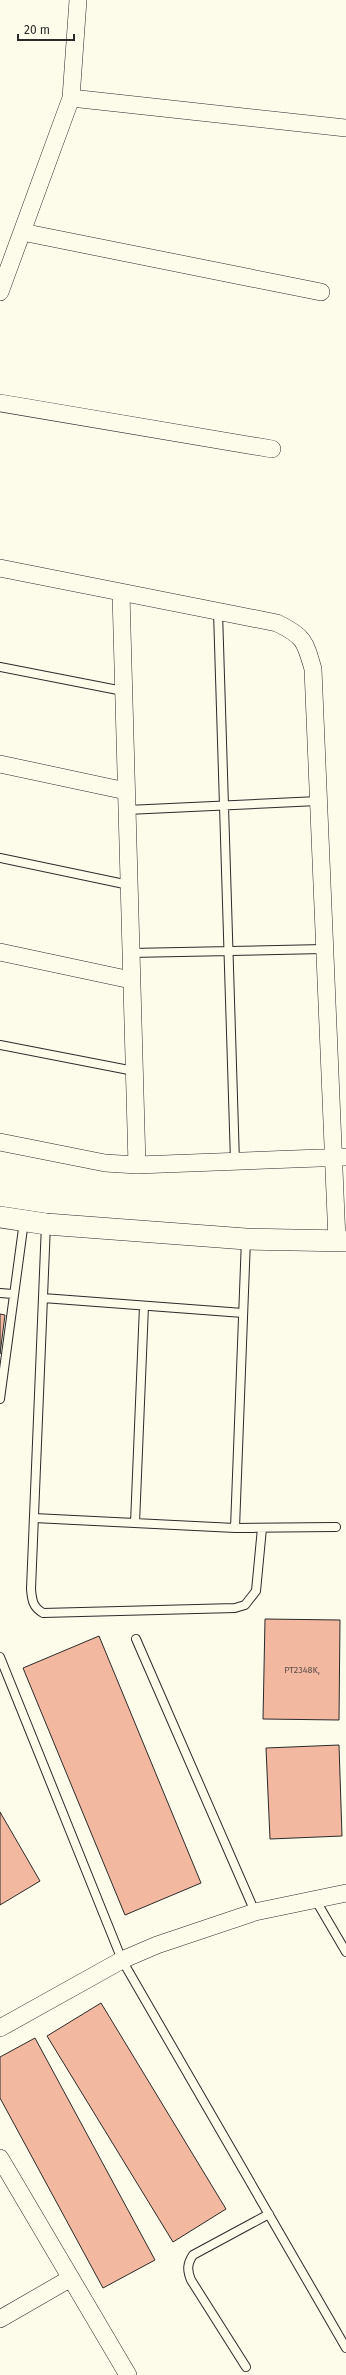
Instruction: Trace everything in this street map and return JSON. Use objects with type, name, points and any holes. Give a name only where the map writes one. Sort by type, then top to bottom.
[{"type":"street","points":[[0,292],[71,98],[78,0]]},
{"type":"street","points":[[71,98],[346,128]]},
{"type":"street","points":[[22,232],[321,292]]},
{"type":"street","points":[[0,403],[272,449]]},
{"type":"street","points":[[0,568],[121,594],[277,623],[297,633],[307,646],[313,669],[324,949],[339,1158],[341,1241],[246,1238],[46,1224],[0,1218]]},
{"type":"street","points":[[121,594],[137,1165]]},
{"type":"street","points":[[0,764],[126,791]]},
{"type":"street","points":[[0,952],[131,980]]},
{"type":"street","points":[[0,1142],[106,1163],[137,1165],[339,1158]]},
{"type":"street","points":[[0,2028],[122,1960],[157,1945],[256,1912],[315,1898],[346,1893]]},
{"type":"street","points":[[0,2158],[128,2375]]},
{"type":"street","points":[[0,2320],[71,2278]]},
{"type":"lane","points":[[218,612],[235,1162]]},
{"type":"lane","points":[[0,667],[124,691]]},
{"type":"lane","points":[[127,810],[318,801]]},
{"type":"lane","points":[[0,858],[129,885]]},
{"type":"lane","points":[[130,952],[229,952],[324,949]]},
{"type":"lane","points":[[0,1045],[134,1071]]},
{"type":"lane","points":[[0,1399],[24,1220]]},
{"type":"lane","points":[[46,1224],[34,1518],[32,1600],[36,1609],[43,1613],[235,1608],[246,1604],[256,1591],[262,1528]]},
{"type":"lane","points":[[235,1528],[246,1238]]},
{"type":"lane","points":[[0,1293],[13,1294]]},
{"type":"lane","points":[[43,1298],[243,1313]]},
{"type":"lane","points":[[135,1523],[144,1306]]},
{"type":"lane","points":[[34,1518],[235,1528],[336,1527]]},
{"type":"lane","points":[[136,1639],[256,1912]]},
{"type":"lane","points":[[0,1657],[122,1960],[346,2348]]},
{"type":"lane","points":[[315,1898],[346,1952]]},
{"type":"lane","points":[[246,2367],[191,2280],[188,2270],[188,2262],[193,2255],[269,2214]]},
{"type":"building","points":[[0,1314],[5,1315],[0,1354]]},
{"type":"building","points":[[265,1619],[340,1620],[339,1720],[263,1719]]},
{"type":"building","points":[[99,1636],[201,1883],[125,1915],[23,1668]]},
{"type":"building","points":[[339,1745],[342,1836],[270,1839],[266,1748]]},
{"type":"building","points":[[0,1812],[40,1881],[0,1905]]},
{"type":"building","points":[[101,2003],[226,2209],[173,2242],[47,2036]]},
{"type":"building","points":[[35,2038],[155,2260],[103,2288],[0,2098],[0,2057]]}]
